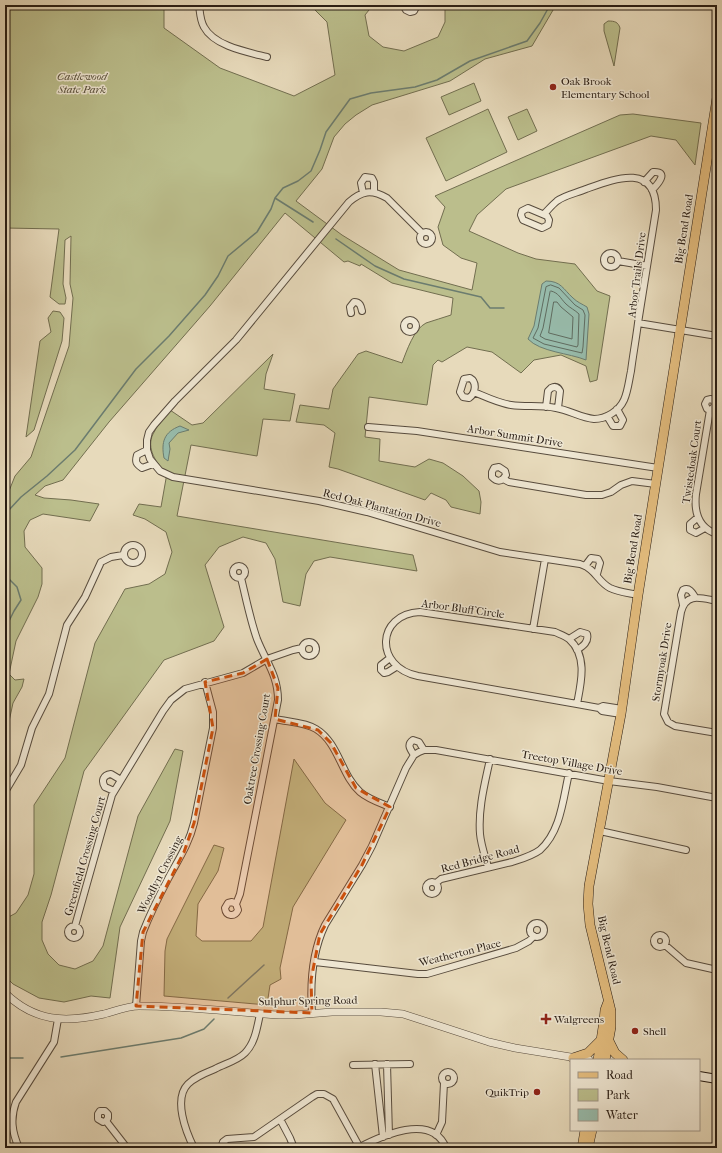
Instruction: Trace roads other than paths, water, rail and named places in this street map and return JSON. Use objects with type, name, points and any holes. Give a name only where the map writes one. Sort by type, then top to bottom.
[{"type":"main road","name":"Big Bend Road","points":[[598,1059],[605,1040],[611,1011],[591,931],[588,904],[589,886],[621,712],[638,595],[717,98]]},
{"type":"main road","name":"Big Bend Road","points":[[605,1040],[605,1059]]},
{"type":"main road","points":[[575,1059],[588,1053],[605,1040],[622,1059]]},
{"type":"main road","points":[[700,1076],[717,1076]]},
{"type":"main road","points":[[582,1148],[585,1131]]},
{"type":"main road","points":[[588,1148],[592,1131]]},
{"type":"street","points":[[199,5],[202,24],[214,39],[240,50],[267,57]]},
{"type":"street","points":[[404,5],[406,10],[410,12],[414,11],[417,5]]},
{"type":"street","points":[[544,214],[558,200],[612,180],[631,177],[644,182],[652,190],[661,182],[660,174],[653,172],[644,182]]},
{"type":"street","points":[[363,193],[361,183],[365,177],[372,178],[374,182],[374,192]]},
{"type":"street","name":"Arbor Trails Drive","points":[[652,190],[655,196],[656,210],[638,323],[717,336]]},
{"type":"street","points":[[147,450],[137,455],[135,462],[142,468],[153,464],[147,450],[147,440],[149,432],[160,417],[175,400],[236,340],[349,202],[357,195],[374,192],[387,198],[422,233]]},
{"type":"street","points":[[618,261],[647,266]]},
{"type":"street","points":[[351,313],[350,307],[354,302],[360,304],[362,311]]},
{"type":"street","points":[[474,392],[501,403],[558,408],[585,418],[596,419],[607,416],[617,409],[624,401],[628,389],[638,323]]},
{"type":"street","points":[[546,407],[548,391],[555,387],[560,391],[558,408]]},
{"type":"street","points":[[607,416],[613,426],[620,426],[623,420],[617,409]]},
{"type":"street","name":"Twistedoak Court","points":[[710,410],[695,500],[697,518],[705,528],[717,534]]},
{"type":"street","name":"Arbor Summit Drive","points":[[368,427],[417,431],[658,468]]},
{"type":"street","name":"Red Oak Plantation Drive","points":[[153,464],[160,471],[173,477],[319,501],[367,512],[500,552],[585,566],[597,574],[610,588],[638,595]]},
{"type":"street","points":[[503,479],[509,482],[598,496],[611,492],[621,485],[632,481],[656,484]]},
{"type":"street","name":"Twistedoak Court","points":[[697,518],[690,524],[689,528],[691,532],[698,533],[705,528]]},
{"type":"street","points":[[5,792],[21,765],[32,728],[49,694],[67,625],[85,596],[101,562],[111,557],[123,555]]},
{"type":"street","name":"Red Oak Plantation Drive","points":[[585,566],[591,558],[598,559],[600,563],[597,574]]},
{"type":"street","points":[[534,629],[545,559]]},
{"type":"street","name":"Oaktree Crossing Court","points":[[236,904],[240,894],[278,700],[276,680],[257,639],[248,611],[241,578]]},
{"type":"street","name":"Stormyoak Drive","points":[[717,601],[695,597],[689,589],[683,590],[680,595],[683,605],[664,710],[665,718],[668,722],[675,726],[717,733]]},
{"type":"street","points":[[683,605],[691,598],[695,597]]},
{"type":"street","name":"Arbor Bluff Circle","points":[[396,667],[390,658],[386,644],[388,630],[402,616],[411,612],[430,613],[555,632],[569,639]]},
{"type":"street","points":[[577,650],[586,642],[588,638],[587,634],[580,632],[569,639],[577,650],[582,669],[577,704]]},
{"type":"street","name":"Greenfield Crossing Court","points":[[75,926],[114,792],[171,700],[185,689],[243,672],[267,659],[302,648]]},
{"type":"street","points":[[390,658],[381,665],[382,672],[388,672],[396,667],[412,675],[599,708],[602,711],[621,712]]},
{"type":"street","name":"Woodlyn Crossing","points":[[136,1006],[143,932],[165,886],[184,852],[194,823],[213,728],[213,712],[205,682]]},
{"type":"street","points":[[275,719],[310,726],[318,730],[331,743],[356,788],[368,798],[390,807]]},
{"type":"street","name":"Treetop Village Drive","points":[[312,1013],[311,980],[320,934],[362,865],[390,807],[402,774],[414,755],[409,747],[412,740],[419,742],[424,750],[436,750],[609,781],[657,787],[717,798]]},
{"type":"street","points":[[414,755],[424,750]]},
{"type":"street","points":[[488,867],[480,836],[479,822],[490,759]]},
{"type":"street","name":"Red Bridge Road","points":[[436,882],[441,879],[523,859],[540,850],[555,829],[569,773]]},
{"type":"street","name":"Greenfield Crossing Court","points":[[114,792],[105,787],[103,783],[104,778],[111,774],[121,780]]},
{"type":"street","points":[[600,831],[686,850]]},
{"type":"street","name":"Weatherton Place","points":[[314,962],[427,974],[516,948],[529,941],[534,936]]},
{"type":"street","points":[[665,945],[686,963],[717,970]]},
{"type":"street","name":"Sulphur Spring Road","points":[[5,993],[22,1007],[42,1016],[58,1019],[79,1019],[136,1006],[260,1014],[294,1015],[332,1012],[361,1012],[403,1014],[490,1042],[575,1059]]},
{"type":"street","points":[[194,1148],[186,1130],[182,1112],[181,1099],[186,1087],[203,1073],[244,1054],[254,1040],[260,1014]]},
{"type":"street","points":[[19,1148],[12,1124],[12,1112],[16,1102],[54,1042],[58,1019]]},
{"type":"street","points":[[376,1064],[386,1136]]},
{"type":"street","points":[[386,1136],[387,1064]]},
{"type":"street","points":[[352,1065],[410,1064]]},
{"type":"street","points":[[436,1135],[442,1122],[444,1083]]},
{"type":"street","points":[[221,1148],[223,1142],[227,1139],[254,1137],[312,1097],[317,1094],[324,1094],[333,1099],[359,1148],[386,1136],[405,1130],[420,1128],[440,1138],[446,1148]]},
{"type":"street","points":[[280,1119],[294,1148]]},
{"type":"street","points":[[106,1121],[127,1148]]},
{"type":"water","points":[[546,281],[555,282],[578,302],[587,307],[589,314],[586,360],[547,350],[528,339],[534,326],[542,284]]},
{"type":"water","points":[[180,426],[189,430],[178,433],[169,443],[170,449],[168,461],[164,458],[163,452],[165,438],[170,431]]},
{"type":"waterway","points":[[5,521],[8,511],[21,497],[47,476],[75,450],[136,369],[169,336],[205,295],[218,276],[228,256],[257,232],[271,209],[275,198],[283,188],[298,181],[311,171],[326,132],[350,99],[371,93],[415,87],[437,80],[470,61],[527,41],[540,23],[550,5]]},
{"type":"waterway","points":[[712,5],[717,8]]},
{"type":"waterway","points":[[275,198],[313,222]]},
{"type":"waterway","points":[[336,239],[375,266],[404,279],[481,297],[490,308],[504,308]]},
{"type":"waterway","points":[[5,572],[9,579],[17,587],[21,600],[5,629]]},
{"type":"waterway","points":[[228,998],[264,965]]},
{"type":"waterway","points":[[61,1057],[181,1038],[204,1029],[214,1019]]},
{"type":"waterway","points":[[5,1058],[23,1058]]},
{"type":"place","name":"Oak Brook Elementary School","points":[[553,87]]},
{"type":"place","name":"Walgreens","points":[[546,1019]]},
{"type":"place","name":"Shell","points":[[635,1031]]},
{"type":"place","name":"QuikTrip","points":[[537,1092]]},
{"type":"park label","name":"Castlewood State Park","points":[[82,82]]}]
